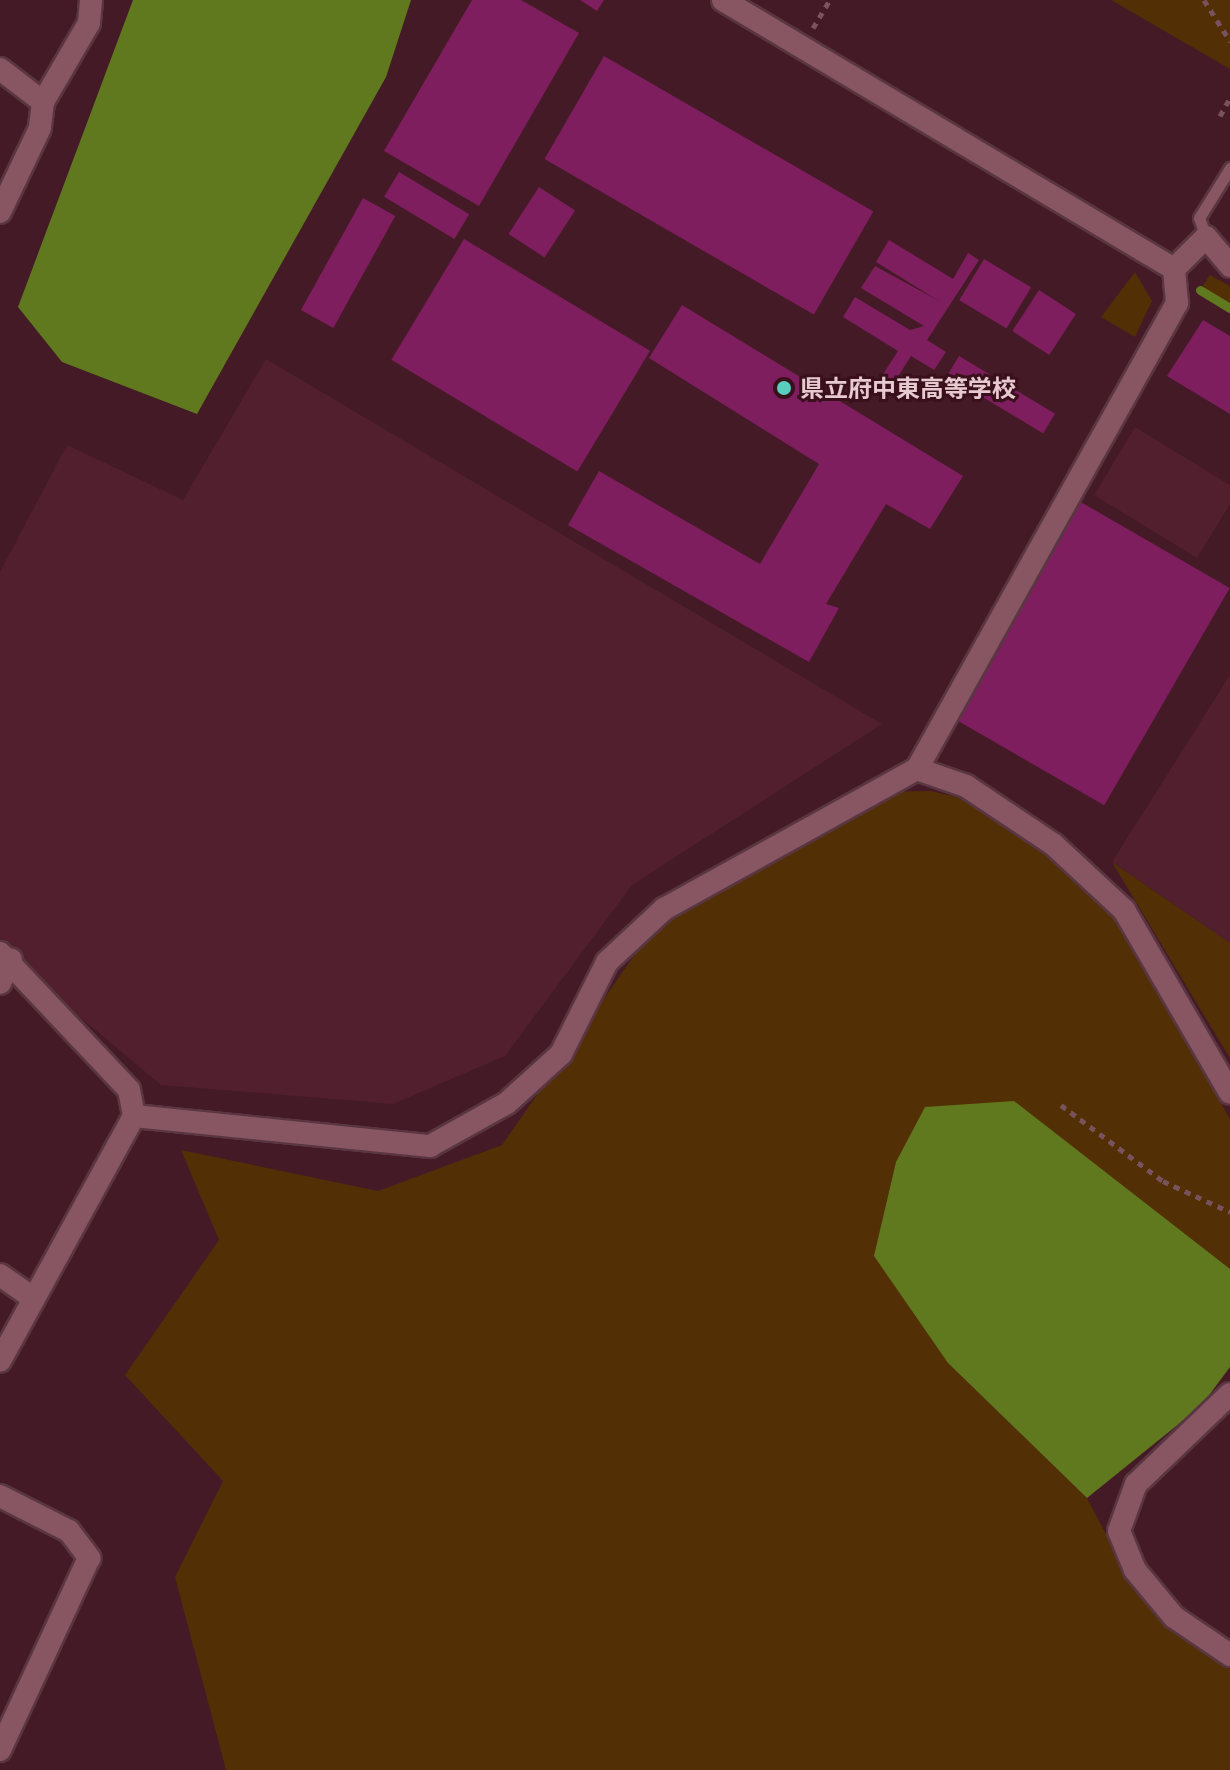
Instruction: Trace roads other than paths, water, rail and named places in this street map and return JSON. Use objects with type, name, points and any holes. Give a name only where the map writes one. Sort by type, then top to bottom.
[{"type":"street","points":[[0,212],[40,128],[43,102],[89,23],[91,0]]},
{"type":"street","points":[[723,0],[1174,269]]},
{"type":"street","points":[[0,69],[43,102]]},
{"type":"street","points":[[1174,269],[1206,237],[1230,266]]},
{"type":"street","points":[[134,1116],[430,1146],[507,1103],[561,1054],[607,962],[664,909],[917,769],[1177,303],[1174,269]]},
{"type":"street","points":[[917,769],[966,786],[1054,845],[1124,910],[1230,1093]]},
{"type":"street","points":[[0,1361],[31,1297],[134,1116],[129,1090],[6,956]]},
{"type":"street","points":[[0,983],[6,956]]},
{"type":"street","points":[[0,1275],[31,1297]]},
{"type":"street","points":[[1230,1394],[1136,1484],[1119,1531],[1135,1570],[1174,1617],[1230,1655]]},
{"type":"street","points":[[0,1496],[69,1531],[89,1558],[0,1750]]},
{"type":"lane","points":[[1206,237],[1199,218],[1230,168]]},
{"type":"waterway","points":[[1200,290],[1230,308]]},
{"type":"place","name":"県立府中東高等学校","points":[[784,388]]}]
